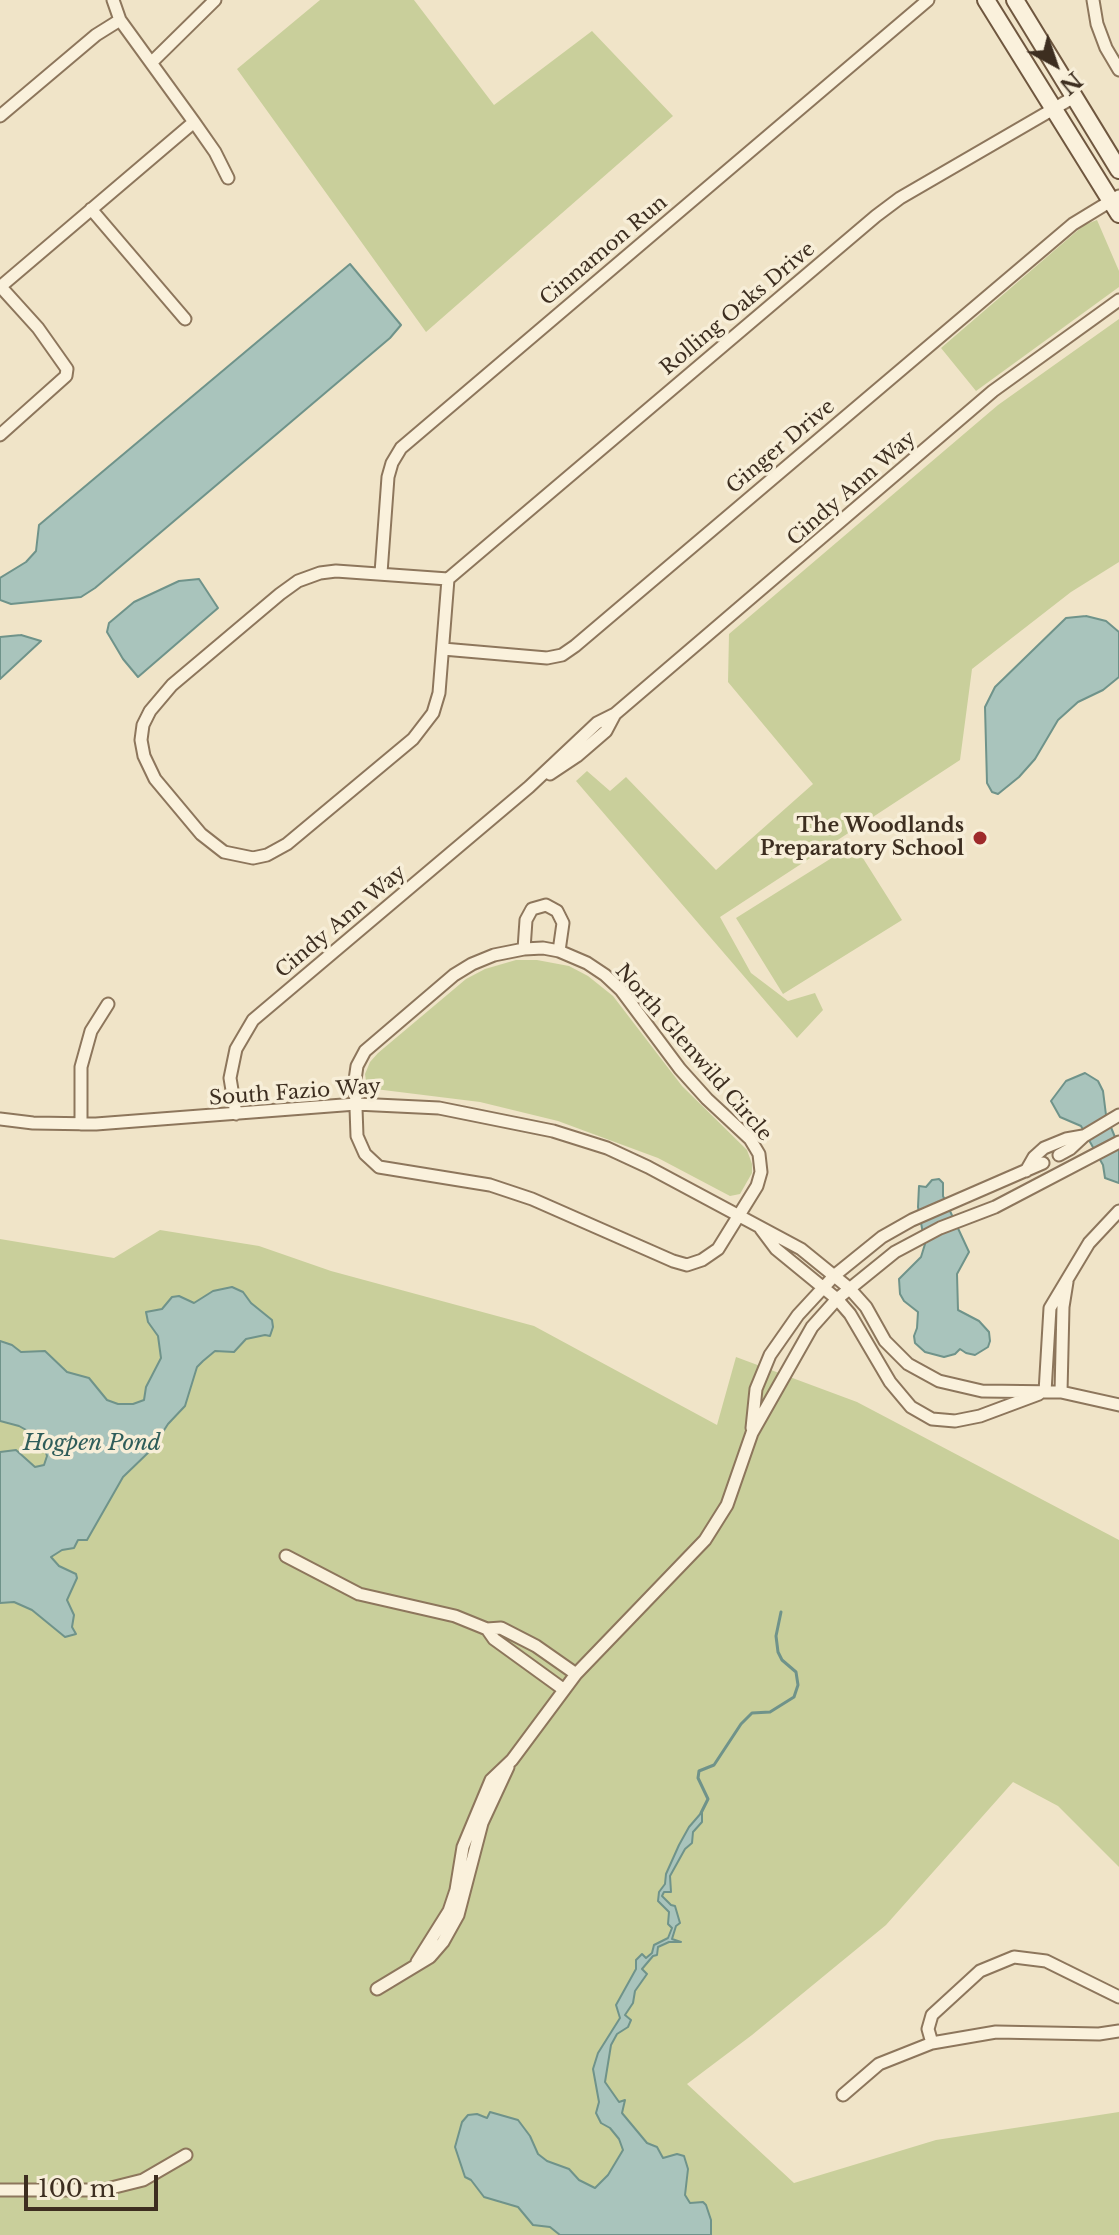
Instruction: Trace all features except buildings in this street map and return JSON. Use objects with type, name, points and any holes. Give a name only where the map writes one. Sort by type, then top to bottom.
[{"type":"main road","points":[[986,0],[1116,203]]},
{"type":"main road","points":[[1015,0],[1119,170]]},
{"type":"street","points":[[113,0],[120,20],[215,152],[228,178]]},
{"type":"street","points":[[152,62],[215,0]]},
{"type":"street","name":"Cinnamon Run","points":[[381,573],[388,477],[401,448],[928,0]]},
{"type":"street","points":[[1093,0],[1097,24],[1119,70]]},
{"type":"street","points":[[0,116],[96,35],[120,20]]},
{"type":"street","name":"Rolling Oaks Drive","points":[[448,579],[876,216],[900,198],[1074,97]]},
{"type":"street","points":[[0,435],[58,384],[66,376],[67,369],[38,328],[0,287],[194,122]]},
{"type":"street","name":"Ginger Drive","points":[[443,649],[547,658],[562,655],[1073,224],[1116,203]]},
{"type":"street","points":[[91,209],[185,319]]},
{"type":"street","name":"Cindy Ann Way","points":[[236,1114],[230,1078],[236,1049],[253,1020],[529,787],[577,756],[606,731],[615,714],[993,391],[1119,300]]},
{"type":"street","points":[[336,571],[448,579],[439,693],[433,713],[424,727],[287,844],[267,855],[253,858],[237,857],[213,845],[155,779],[144,756],[141,740],[143,725],[159,698],[298,581],[336,571]]},
{"type":"street","points":[[546,905],[557,911],[563,923],[559,951],[524,949],[526,920],[532,909],[546,905]]},
{"type":"street","name":"North Glenwild Circle","points":[[524,949],[494,955],[463,970],[365,1051],[357,1066],[356,1104],[357,1136],[365,1154],[379,1167],[490,1185],[532,1199],[673,1261],[687,1265],[702,1260],[718,1249],[757,1186],[761,1172],[759,1154],[750,1139],[680,1069],[621,990],[587,963],[559,951]]},
{"type":"street","points":[[81,1124],[81,1067],[91,1031],[108,1004]]},
{"type":"street","name":"South Fazio Way","points":[[0,1119],[81,1124],[356,1104],[439,1108],[553,1131],[607,1148],[739,1215],[760,1229],[781,1236],[849,1288],[866,1307],[885,1341],[908,1364],[939,1381],[982,1391],[1061,1392],[1119,1405]]},
{"type":"street","points":[[1059,1155],[1114,1118]]},
{"type":"street","points":[[1026,1171],[1044,1148],[1084,1136]]},
{"type":"street","points":[[377,1989],[417,1962],[449,1911],[463,1847],[491,1780],[512,1760],[576,1674],[705,1540],[727,1505],[752,1433],[812,1327],[849,1288],[895,1252],[1034,1188],[1050,1186],[1074,1167],[1119,1142]]},
{"type":"street","points":[[752,1433],[756,1389],[770,1355],[822,1287],[882,1237],[912,1220],[1043,1163]]},
{"type":"street","points":[[1026,1171],[1034,1188]]},
{"type":"street","points":[[1045,1392],[1050,1308],[1089,1243],[1119,1211]]},
{"type":"street","name":"South Fazio Way","points":[[760,1229],[776,1249],[837,1299],[850,1314],[911,1407],[932,1419],[955,1421],[980,1416],[1045,1392]]},
{"type":"street","points":[[1061,1392],[1063,1307],[1069,1274]]},
{"type":"street","points":[[286,1556],[359,1594],[455,1616],[487,1629],[501,1628],[533,1644],[576,1674]]},
{"type":"street","points":[[487,1629],[494,1639],[563,1689]]},
{"type":"street","points":[[932,2043],[928,2029],[932,2015],[980,1971],[1014,1957],[1046,1961],[1119,1997]]},
{"type":"street","points":[[843,2095],[879,2064],[932,2043],[996,2032],[1099,2034],[1119,2031]]},
{"type":"street","points":[[0,2190],[103,2190],[143,2180],[186,2155]]},
{"type":"green space","points":[[320,0],[414,0],[494,105],[592,31],[673,116],[426,332],[237,69]]},
{"type":"green space","points":[[1097,220],[1119,271],[1119,287],[976,391],[941,348],[1084,225]]},
{"type":"green space","points":[[1119,319],[1119,562],[1071,592],[972,669],[960,760],[720,917],[751,973],[788,1001],[815,993],[823,1010],[797,1038],[576,781],[587,771],[610,791],[626,777],[716,870],[813,784],[728,682],[729,634],[998,405]]},
{"type":"green space","points":[[854,844],[902,920],[783,994],[736,918]]},
{"type":"green space","points":[[516,960],[569,966],[588,976],[613,996],[682,1086],[747,1150],[752,1173],[740,1194],[730,1196],[658,1158],[558,1121],[480,1102],[367,1088],[365,1074],[378,1053],[466,979],[485,969]]},
{"type":"green space","points":[[160,1230],[259,1246],[331,1271],[534,1326],[717,1425],[736,1357],[857,1402],[1119,1540],[1119,1867],[1058,1806],[1013,1782],[886,1925],[687,2084],[794,2183],[936,2140],[1119,2112],[1119,2235],[0,2235],[0,1239],[114,1258]]},
{"type":"water","points":[[350,264],[401,325],[390,338],[95,588],[81,597],[11,604],[0,600],[0,578],[26,562],[36,551],[39,525]]},
{"type":"water","points":[[199,579],[218,608],[138,677],[107,632],[109,623],[134,602],[179,581]]},
{"type":"water","points":[[1086,616],[1106,621],[1119,632],[1119,677],[1103,690],[1078,702],[1058,720],[1035,759],[1019,777],[998,794],[992,792],[987,783],[985,707],[995,687],[1066,618]]},
{"type":"water","points":[[21,635],[41,641],[0,679],[0,637]]},
{"type":"water","points":[[1085,1073],[1098,1081],[1103,1091],[1106,1115],[1119,1147],[1119,1183],[1105,1178],[1103,1165],[1081,1126],[1060,1117],[1051,1101],[1066,1081]]},
{"type":"water","points":[[939,1179],[943,1183],[943,1196],[969,1252],[957,1274],[958,1310],[979,1321],[989,1332],[988,1347],[975,1355],[960,1349],[944,1357],[925,1352],[915,1343],[918,1312],[900,1294],[899,1279],[921,1257],[925,1244],[918,1207],[919,1186],[926,1187],[932,1180]]},
{"type":"water","name":"Hogpen Pond","points":[[232,1287],[243,1292],[272,1320],[270,1336],[246,1339],[234,1352],[215,1351],[197,1367],[185,1406],[168,1424],[152,1449],[123,1477],[87,1540],[78,1540],[74,1548],[62,1550],[51,1557],[59,1566],[76,1574],[67,1600],[74,1615],[72,1627],[76,1634],[65,1637],[32,1610],[14,1602],[0,1603],[0,1452],[16,1450],[35,1467],[44,1465],[47,1456],[42,1440],[37,1436],[19,1426],[0,1421],[0,1341],[21,1352],[45,1351],[67,1372],[89,1378],[107,1400],[133,1404],[144,1400],[146,1387],[161,1358],[158,1336],[148,1322],[146,1312],[162,1309],[172,1297],[179,1296],[194,1303],[213,1291]]},
{"type":"water","points":[[702,1812],[702,1822],[693,1832],[692,1843],[685,1849],[670,1876],[671,1892],[664,1892],[662,1896],[675,1906],[680,1923],[672,1939],[681,1942],[669,1942],[658,1947],[657,1955],[642,1969],[647,1974],[635,1991],[633,2003],[625,2015],[631,2020],[628,2027],[617,2034],[611,2045],[605,2082],[619,2102],[625,2100],[622,2113],[647,2143],[657,2147],[663,2158],[677,2154],[684,2156],[688,2169],[685,2195],[690,2203],[703,2202],[706,2205],[711,2220],[711,2235],[560,2235],[550,2227],[533,2225],[518,2207],[484,2197],[465,2177],[455,2147],[462,2122],[468,2115],[487,2118],[490,2112],[518,2120],[538,2154],[547,2161],[569,2169],[579,2180],[595,2188],[608,2175],[623,2150],[619,2139],[601,2123],[596,2113],[599,2102],[593,2069],[598,2053],[620,2018],[616,2005],[636,1969],[636,1960],[642,1954],[646,1958],[652,1953],[654,1945],[668,1938],[672,1928],[668,1924],[669,1912],[658,1901],[659,1892],[679,1845]]},
{"type":"waterway","points":[[701,1813],[708,1799],[698,1778],[699,1771],[714,1765],[752,1713],[770,1712],[794,1697],[798,1685],[796,1672],[778,1652],[776,1636],[781,1612]]},
{"type":"place","name":"The Woodlands Preparatory School","points":[[980,838]]}]
